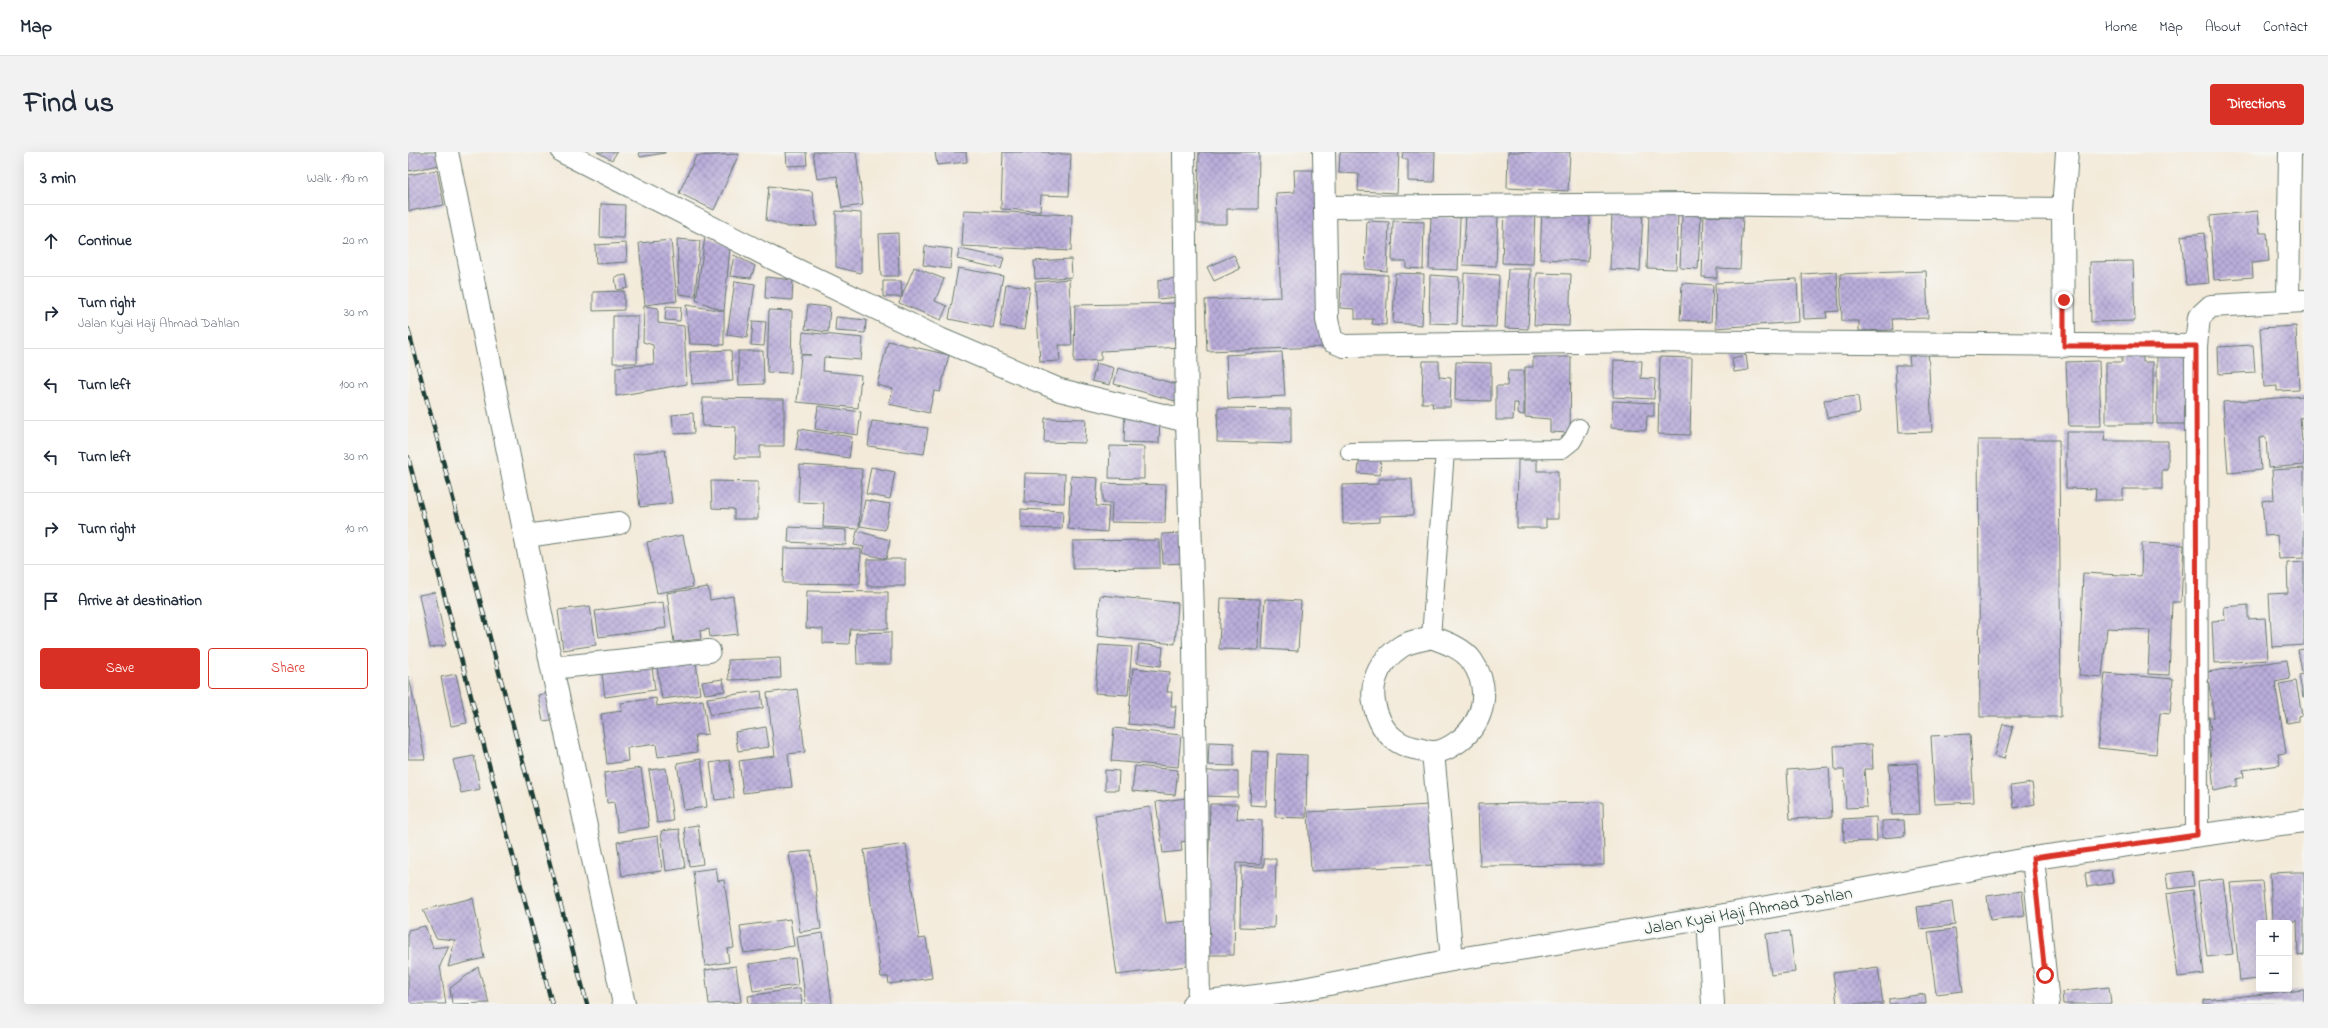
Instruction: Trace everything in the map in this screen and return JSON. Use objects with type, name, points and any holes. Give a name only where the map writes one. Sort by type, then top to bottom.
[{"type":"street","points":[[447,152],[552,668],[624,1004]]},
{"type":"street","points":[[563,152],[776,260],[947,342],[1060,390],[1187,421]]},
{"type":"street","points":[[1184,152],[1187,421],[1194,647],[1196,1003]]},
{"type":"street","points":[[1324,152],[1327,320],[1332,341],[1344,346],[1638,341],[2196,346]]},
{"type":"street","points":[[2064,346],[2064,209],[2067,152]]},
{"type":"street","points":[[2197,835],[2196,346],[2199,317],[2211,306],[2296,301],[2290,152]]},
{"type":"street","points":[[1326,207],[1692,204],[2064,209]]},
{"type":"street","points":[[526,536],[619,524]]},
{"type":"street","points":[[1431,637],[1452,644],[1472,660],[1483,683],[1483,709],[1471,732],[1451,747],[1433,752],[1403,746],[1384,730],[1373,707],[1374,683],[1384,661],[1403,645],[1431,637]]},
{"type":"street","points":[[552,668],[709,651]]},
{"type":"street","points":[[1433,752],[1452,960]]},
{"type":"street","name":"Jalan Kyai Haji Ahmad Dahlan","points":[[1196,1003],[1289,998],[1452,960],[1708,918],[2033,858],[2304,821]]},
{"type":"street","points":[[2033,858],[2048,1004]]},
{"type":"street","points":[[1708,918],[1713,1004]]},
{"type":"lane","points":[[1350,452],[1562,449],[1572,441],[1579,428]]},
{"type":"lane","points":[[1431,637],[1445,451]]},
{"type":"building","points":[[408,152],[437,152],[439,165],[409,171]]},
{"type":"building","points":[[597,152],[617,152],[612,160]]},
{"type":"building","points":[[639,152],[665,152],[665,153],[640,157]]},
{"type":"building","points":[[786,152],[806,152],[807,165],[787,166]]},
{"type":"building","points":[[813,152],[856,152],[863,205],[842,208],[837,176],[817,179]]},
{"type":"building","points":[[935,152],[966,152],[967,162],[937,165]]},
{"type":"building","points":[[1003,152],[1049,152],[1049,154],[1071,154],[1069,196],[1041,195],[1040,211],[1001,209]]},
{"type":"building","points":[[1199,152],[1259,152],[1258,209],[1227,209],[1227,224],[1198,224]]},
{"type":"building","points":[[1340,152],[1399,152],[1397,193],[1358,191],[1359,174],[1339,173]]},
{"type":"building","points":[[1403,152],[1435,152],[1434,182],[1408,181],[1408,159],[1402,159]]},
{"type":"building","points":[[1508,152],[1570,152],[1568,191],[1507,188]]},
{"type":"building","points":[[739,154],[714,210],[679,193],[696,156]]},
{"type":"building","points":[[437,170],[444,205],[409,211],[408,175]]},
{"type":"building","points":[[1294,170],[1317,170],[1324,347],[1207,351],[1205,300],[1281,297],[1276,193],[1295,192]]},
{"type":"building","points":[[769,186],[812,191],[817,226],[788,227],[766,220]]},
{"type":"building","points":[[601,204],[625,205],[624,238],[600,237]]},
{"type":"building","points":[[1542,208],[1590,210],[1588,261],[1540,259]]},
{"type":"building","points":[[1504,209],[1535,210],[1533,264],[1502,263]]},
{"type":"building","points":[[964,210],[1072,215],[1071,251],[962,246]]},
{"type":"building","points":[[836,211],[861,213],[861,273],[836,267]]},
{"type":"building","points":[[2258,211],[2260,233],[2267,233],[2269,261],[2252,263],[2253,277],[2214,280],[2210,216]]},
{"type":"building","points":[[1612,212],[1643,213],[1640,271],[1610,269]]},
{"type":"building","points":[[1466,214],[1498,216],[1496,266],[1463,265]]},
{"type":"building","points":[[1649,214],[1678,215],[1676,269],[1647,268]]},
{"type":"building","points":[[1682,215],[1701,216],[1698,269],[1680,268]]},
{"type":"building","points":[[1431,216],[1460,218],[1458,270],[1429,269]]},
{"type":"building","points":[[1704,216],[1743,217],[1740,269],[1717,268],[1717,278],[1702,277]]},
{"type":"building","points":[[1367,221],[1389,222],[1387,271],[1365,269]]},
{"type":"building","points":[[1393,221],[1424,222],[1423,269],[1406,268],[1406,261],[1392,261]]},
{"type":"building","points":[[898,233],[899,276],[881,276],[879,234]]},
{"type":"building","points":[[2204,233],[2209,283],[2186,285],[2181,236]]},
{"type":"building","points":[[705,237],[730,247],[724,311],[696,300]]},
{"type":"building","points":[[677,239],[700,241],[695,296],[679,294]]},
{"type":"building","points":[[671,240],[677,301],[645,305],[639,243]]},
{"type":"building","points":[[626,243],[627,262],[596,264],[595,245]]},
{"type":"building","points":[[925,246],[952,249],[950,269],[923,265]]},
{"type":"building","points":[[960,249],[1004,258],[1001,269],[957,259]]},
{"type":"building","points":[[734,255],[755,266],[751,278],[730,276]]},
{"type":"building","points":[[1234,255],[1240,269],[1214,281],[1207,267]]},
{"type":"building","points":[[1071,259],[1072,277],[1035,279],[1034,261]]},
{"type":"building","points":[[2133,261],[2135,321],[2091,322],[2090,262]]},
{"type":"building","points":[[914,267],[944,279],[935,301],[947,306],[941,320],[899,303]]},
{"type":"building","points":[[958,268],[1003,276],[993,328],[949,319]]},
{"type":"building","points":[[1508,269],[1531,269],[1528,329],[1505,328]]},
{"type":"building","points":[[1926,271],[1928,318],[1892,319],[1893,330],[1859,331],[1859,321],[1842,321],[1840,274]]},
{"type":"building","points":[[1837,272],[1839,311],[1826,312],[1827,318],[1804,319],[1802,274]]},
{"type":"building","points":[[1395,273],[1424,274],[1422,325],[1393,323]]},
{"type":"building","points":[[1464,273],[1499,275],[1496,327],[1462,326]]},
{"type":"building","points":[[1537,273],[1571,274],[1569,326],[1534,325]]},
{"type":"building","points":[[1341,274],[1388,275],[1386,325],[1372,324],[1373,319],[1355,319],[1355,309],[1340,308]]},
{"type":"building","points":[[626,275],[628,288],[617,290],[615,277]]},
{"type":"building","points":[[1430,275],[1459,277],[1457,324],[1429,323]]},
{"type":"building","points":[[766,277],[793,280],[792,300],[765,298]]},
{"type":"building","points":[[1178,278],[1179,297],[1158,299],[1158,280]]},
{"type":"building","points":[[1069,279],[1072,345],[1059,345],[1060,361],[1040,362],[1035,282]]},
{"type":"building","points":[[1797,279],[1799,322],[1716,328],[1715,283]]},
{"type":"building","points":[[735,281],[755,284],[747,338],[727,335]]},
{"type":"building","points":[[883,281],[901,281],[902,297],[883,297]]},
{"type":"building","points":[[1682,283],[1713,285],[1711,322],[1680,320]]},
{"type":"building","points":[[1006,284],[1030,287],[1024,330],[1000,326]]},
{"type":"building","points":[[624,291],[624,310],[593,311],[593,292]]},
{"type":"building","points":[[1179,303],[1182,347],[1101,351],[1101,360],[1074,362],[1075,305]]},
{"type":"building","points":[[686,305],[724,311],[724,345],[690,344]]},
{"type":"building","points":[[808,305],[830,307],[828,332],[805,329]]},
{"type":"building","points":[[644,306],[658,308],[658,323],[684,326],[687,384],[616,396],[616,367],[654,364],[653,345],[643,342]]},
{"type":"building","points":[[666,306],[681,307],[680,321],[665,320]]},
{"type":"building","points":[[769,310],[792,311],[791,373],[767,372]]},
{"type":"building","points":[[613,316],[638,316],[637,363],[613,363]]},
{"type":"building","points":[[836,317],[866,320],[865,333],[835,331]]},
{"type":"building","points":[[753,321],[766,322],[764,346],[751,345]]},
{"type":"building","points":[[2296,326],[2299,390],[2277,391],[2277,386],[2264,387],[2260,328]]},
{"type":"building","points":[[803,332],[863,338],[861,360],[824,357],[823,371],[861,375],[858,408],[797,402],[801,355],[811,355],[801,354]]},
{"type":"building","points":[[888,341],[949,355],[940,392],[934,391],[929,413],[889,404],[893,389],[877,385]]},
{"type":"building","points":[[2253,345],[2255,372],[2219,374],[2218,347]]},
{"type":"building","points":[[1915,348],[1928,348],[1932,432],[1899,433],[1895,365],[1910,365],[1909,356],[1915,356]]},
{"type":"building","points":[[2122,349],[2143,349],[2143,362],[2153,362],[2153,424],[2106,424],[2106,362],[2122,362]]},
{"type":"building","points":[[731,350],[733,381],[692,384],[690,352]]},
{"type":"building","points":[[738,351],[763,351],[764,384],[739,385]]},
{"type":"building","points":[[1282,352],[1285,396],[1228,399],[1226,355]]},
{"type":"building","points":[[1746,355],[1748,370],[1734,372],[1732,358]]},
{"type":"building","points":[[2190,355],[2190,424],[2157,424],[2157,356]]},
{"type":"building","points":[[1533,357],[1571,357],[1570,433],[1550,432],[1550,419],[1525,417],[1525,367],[1533,367]]},
{"type":"building","points":[[1660,357],[1692,358],[1690,435],[1658,434]]},
{"type":"building","points":[[1614,360],[1642,361],[1641,378],[1655,379],[1654,399],[1613,397]]},
{"type":"building","points":[[1423,361],[1439,361],[1439,377],[1451,378],[1450,407],[1432,407],[1433,403],[1422,403]]},
{"type":"building","points":[[2099,361],[2101,426],[2069,426],[2066,362]]},
{"type":"building","points":[[1456,362],[1491,363],[1491,401],[1455,400]]},
{"type":"building","points":[[1096,363],[1114,368],[1110,385],[1092,381]]},
{"type":"building","points":[[1118,368],[1183,386],[1179,402],[1114,384]]},
{"type":"building","points":[[1508,371],[1524,371],[1524,415],[1518,414],[1518,403],[1514,403],[1513,420],[1496,420],[1496,386],[1507,386]]},
{"type":"building","points":[[1858,396],[1860,413],[1827,418],[1824,400]]},
{"type":"building","points":[[2304,396],[2304,417],[2300,418],[2302,441],[2304,441],[2304,465],[2268,468],[2266,437],[2259,438],[2261,470],[2228,473],[2223,402]]},
{"type":"building","points":[[703,398],[784,399],[784,446],[760,446],[760,458],[735,458],[736,427],[702,426]]},
{"type":"building","points":[[1613,401],[1654,403],[1654,416],[1647,416],[1646,430],[1611,428]]},
{"type":"building","points":[[818,406],[861,412],[858,435],[815,429]]},
{"type":"building","points":[[1218,408],[1291,409],[1291,444],[1217,442]]},
{"type":"building","points":[[693,413],[694,433],[674,434],[672,415]]},
{"type":"building","points":[[1125,414],[1160,416],[1159,443],[1124,442]]},
{"type":"building","points":[[1045,418],[1086,419],[1085,443],[1044,442]]},
{"type":"building","points":[[872,421],[928,428],[924,454],[868,446]]},
{"type":"building","points":[[799,429],[852,437],[849,458],[796,450]]},
{"type":"building","points":[[2066,432],[2105,432],[2104,441],[2168,441],[2168,470],[2162,470],[2162,489],[2123,489],[2123,500],[2095,500],[2096,489],[2066,488]]},
{"type":"building","points":[[1978,440],[2059,440],[2061,717],[1980,717]]},
{"type":"building","points":[[1110,446],[1144,447],[1144,479],[1109,478]]},
{"type":"building","points":[[665,450],[672,503],[640,507],[633,454]]},
{"type":"building","points":[[1360,453],[1381,455],[1380,475],[1358,473]]},
{"type":"building","points":[[1518,460],[1537,460],[1537,471],[1558,471],[1558,519],[1546,519],[1546,528],[1517,528]]},
{"type":"building","points":[[800,465],[862,469],[859,529],[823,527],[824,503],[798,502]]},
{"type":"building","points":[[871,467],[895,472],[890,499],[866,494]]},
{"type":"building","points":[[2304,468],[2304,558],[2279,559],[2277,535],[2265,536],[2262,501],[2274,499],[2272,470]]},
{"type":"building","points":[[1025,473],[1065,474],[1064,503],[1024,502]]},
{"type":"building","points":[[1071,476],[1098,478],[1096,506],[1109,507],[1107,532],[1068,529]]},
{"type":"building","points":[[1379,479],[1412,479],[1413,515],[1380,516],[1380,522],[1343,524],[1342,485],[1379,484]]},
{"type":"building","points":[[711,481],[758,482],[758,519],[734,519],[734,509],[712,508]]},
{"type":"building","points":[[1103,483],[1166,485],[1165,523],[1111,522],[1112,503],[1103,503]]},
{"type":"building","points":[[865,500],[890,504],[885,530],[860,526]]},
{"type":"building","points":[[1021,509],[1063,511],[1062,529],[1021,528]]},
{"type":"building","points":[[789,527],[846,530],[846,545],[788,542]]},
{"type":"building","points":[[857,531],[890,540],[886,559],[862,553],[864,547],[854,545]]},
{"type":"building","points":[[1183,533],[1184,563],[1163,564],[1162,534]]},
{"type":"building","points":[[683,535],[693,587],[657,593],[647,542]]},
{"type":"building","points":[[1160,540],[1160,568],[1073,569],[1073,541]]},
{"type":"building","points":[[2142,543],[2184,545],[2181,602],[2172,602],[2169,675],[2148,674],[2150,630],[2107,628],[2102,677],[2079,675],[2083,573],[2141,576]]},
{"type":"building","points":[[784,548],[861,549],[860,584],[783,583]]},
{"type":"building","points":[[867,559],[905,559],[905,586],[867,586]]},
{"type":"building","points":[[2304,562],[2304,645],[2272,647],[2269,594],[2288,593],[2287,563]]},
{"type":"building","points":[[708,587],[710,600],[733,596],[738,634],[710,637],[709,629],[700,631],[701,639],[674,642],[667,593]]},
{"type":"building","points":[[807,591],[888,592],[888,629],[850,629],[849,644],[823,643],[823,629],[806,628]]},
{"type":"building","points":[[435,592],[446,645],[430,648],[419,595]]},
{"type":"building","points":[[1100,595],[1178,603],[1175,644],[1097,636]]},
{"type":"building","points":[[1221,598],[1260,599],[1259,650],[1219,649]]},
{"type":"building","points":[[1265,599],[1301,601],[1298,651],[1262,649]]},
{"type":"building","points":[[663,602],[666,628],[599,637],[595,611]]},
{"type":"building","points":[[2248,605],[2248,619],[2265,618],[2268,660],[2214,663],[2212,621],[2225,620],[2224,607]]},
{"type":"building","points":[[590,606],[596,645],[563,650],[558,610]]},
{"type":"building","points":[[891,632],[891,664],[857,664],[856,633]]},
{"type":"building","points":[[1139,644],[1163,647],[1161,666],[1137,663]]},
{"type":"building","points":[[1099,645],[1132,647],[1128,695],[1095,693]]},
{"type":"building","points":[[2304,649],[2304,672],[2302,672],[2298,650]]},
{"type":"building","points":[[780,658],[781,678],[729,680],[728,660]]},
{"type":"building","points":[[651,659],[655,690],[605,697],[601,666]]},
{"type":"building","points":[[2287,660],[2290,679],[2275,682],[2286,753],[2278,754],[2280,765],[2243,770],[2244,777],[2237,779],[2237,786],[2214,791],[2208,730],[2211,730],[2209,718],[2214,717],[2207,672]]},
{"type":"building","points":[[696,662],[700,694],[662,699],[657,667]]},
{"type":"building","points":[[1133,668],[1170,672],[1167,692],[1172,692],[1171,706],[1176,706],[1174,728],[1128,724]]},
{"type":"building","points":[[2105,673],[2173,679],[2170,714],[2160,713],[2156,754],[2098,748]]},
{"type":"building","points":[[456,674],[467,723],[451,726],[441,677]]},
{"type":"building","points":[[2304,674],[2304,697],[2303,697],[2299,675]]},
{"type":"building","points":[[409,676],[425,759],[408,759]]},
{"type":"building","points":[[723,679],[725,691],[705,694],[702,682]]},
{"type":"building","points":[[2296,681],[2302,715],[2298,716],[2298,721],[2287,723],[2279,684]]},
{"type":"building","points":[[797,689],[805,752],[788,754],[792,787],[743,793],[739,761],[775,756],[767,693]]},
{"type":"building","points":[[761,691],[763,708],[710,715],[707,698]]},
{"type":"building","points":[[554,692],[559,719],[543,721],[538,695]]},
{"type":"building","points":[[656,698],[657,706],[703,700],[708,734],[695,735],[697,752],[658,757],[656,744],[627,748],[628,761],[607,764],[601,714],[622,711],[621,703]]},
{"type":"building","points":[[2003,724],[2013,726],[2004,759],[1994,756]]},
{"type":"building","points":[[766,727],[769,747],[738,751],[735,732]]},
{"type":"building","points":[[1114,728],[1181,735],[1178,767],[1111,761]]},
{"type":"building","points":[[1970,734],[1974,802],[1935,804],[1931,736]]},
{"type":"building","points":[[1209,742],[1234,743],[1234,766],[1208,765]]},
{"type":"building","points":[[1872,744],[1873,769],[1864,769],[1867,807],[1846,808],[1844,770],[1835,770],[1834,746]]},
{"type":"building","points":[[1252,751],[1268,752],[1266,806],[1250,805]]},
{"type":"building","points":[[1277,754],[1307,755],[1306,818],[1275,817]]},
{"type":"building","points":[[474,756],[480,789],[461,793],[453,760]]},
{"type":"building","points":[[701,759],[707,807],[684,810],[677,763]]},
{"type":"building","points":[[729,760],[734,798],[715,800],[710,763]]},
{"type":"building","points":[[1917,763],[1920,814],[1892,815],[1889,765]]},
{"type":"building","points":[[1135,766],[1178,770],[1175,795],[1132,791]]},
{"type":"building","points":[[1829,767],[1832,817],[1790,819],[1787,770]]},
{"type":"building","points":[[641,768],[649,827],[618,832],[614,802],[607,803],[604,773]]},
{"type":"building","points":[[666,768],[673,821],[657,823],[649,770]]},
{"type":"building","points":[[1105,770],[1119,771],[1118,790],[1105,790]]},
{"type":"building","points":[[1206,771],[1238,771],[1238,797],[1205,796]]},
{"type":"building","points":[[2032,783],[2035,804],[2014,808],[2011,786]]},
{"type":"building","points":[[1186,798],[1192,840],[1181,842],[1182,851],[1163,853],[1156,802]]},
{"type":"building","points":[[1603,802],[1604,865],[1480,866],[1478,804]]},
{"type":"building","points":[[1210,804],[1238,804],[1237,819],[1262,820],[1261,864],[1236,863],[1234,955],[1206,955]]},
{"type":"building","points":[[1429,805],[1432,865],[1311,871],[1308,812]]},
{"type":"building","points":[[1150,807],[1166,923],[1187,921],[1194,965],[1117,975],[1095,815]]},
{"type":"building","points":[[1876,817],[1877,841],[1844,842],[1843,819]]},
{"type":"building","points":[[1904,820],[1905,836],[1882,838],[1882,821]]},
{"type":"building","points":[[698,825],[703,864],[689,866],[684,827]]},
{"type":"building","points":[[679,829],[685,868],[666,871],[661,831]]},
{"type":"building","points":[[658,836],[662,871],[622,876],[617,842]]},
{"type":"building","points":[[906,844],[919,939],[926,938],[932,978],[889,984],[888,977],[881,977],[864,850]]},
{"type":"building","points":[[811,851],[821,929],[800,932],[789,853]]},
{"type":"building","points":[[1264,859],[1276,859],[1274,928],[1240,927],[1241,866],[1264,867]]},
{"type":"building","points":[[716,868],[718,881],[724,880],[734,948],[727,949],[729,962],[705,966],[693,871]]},
{"type":"building","points":[[2111,870],[2113,883],[2087,887],[2085,873]]},
{"type":"building","points":[[2192,871],[2194,886],[2168,889],[2166,874]]},
{"type":"building","points":[[2304,872],[2304,955],[2298,956],[2297,921],[2272,920],[2270,873]]},
{"type":"building","points":[[2223,879],[2233,954],[2207,957],[2198,882]]},
{"type":"building","points":[[2262,881],[2266,920],[2256,920],[2256,979],[2240,981],[2230,883]]},
{"type":"building","points":[[2193,890],[2204,974],[2178,977],[2166,894]]},
{"type":"building","points":[[2022,891],[2025,916],[1990,920],[1987,896]]},
{"type":"building","points":[[473,898],[484,958],[448,967],[455,940],[436,938],[423,910]]},
{"type":"building","points":[[1952,902],[1955,925],[1920,929],[1917,907]]},
{"type":"building","points":[[790,919],[794,946],[744,953],[740,926]]},
{"type":"building","points":[[425,926],[433,948],[449,946],[440,966],[446,1004],[408,1004],[408,930]]},
{"type":"building","points":[[1955,929],[1963,991],[1936,994],[1928,932]]},
{"type":"building","points":[[1790,931],[1795,972],[1771,975],[1766,934]]},
{"type":"building","points":[[823,933],[832,1004],[806,1004],[797,937]]},
{"type":"building","points":[[795,958],[798,985],[753,991],[749,964]]},
{"type":"building","points":[[736,966],[741,1002],[709,1004],[705,970]]},
{"type":"building","points":[[478,967],[489,1003],[452,1004],[450,988]]},
{"type":"building","points":[[1878,967],[1883,1004],[1837,1004],[1833,973]]},
{"type":"building","points":[[2109,987],[2111,1004],[2063,1004],[2062,992]]},
{"type":"building","points":[[800,988],[802,1004],[749,1004],[748,996]]},
{"type":"building","points":[[2304,990],[2304,1004],[2204,1004],[2204,1000]]},
{"type":"building","points":[[1925,994],[1926,1004],[1889,1004],[1889,999]]},
{"type":"railway","points":[[408,329],[587,1004]]},
{"type":"railway","points":[[408,457],[552,1004]]},
{"type":"route","points":[[2045,975],[2033,858],[2197,835],[2196,346],[2064,346],[2064,300]]}]
